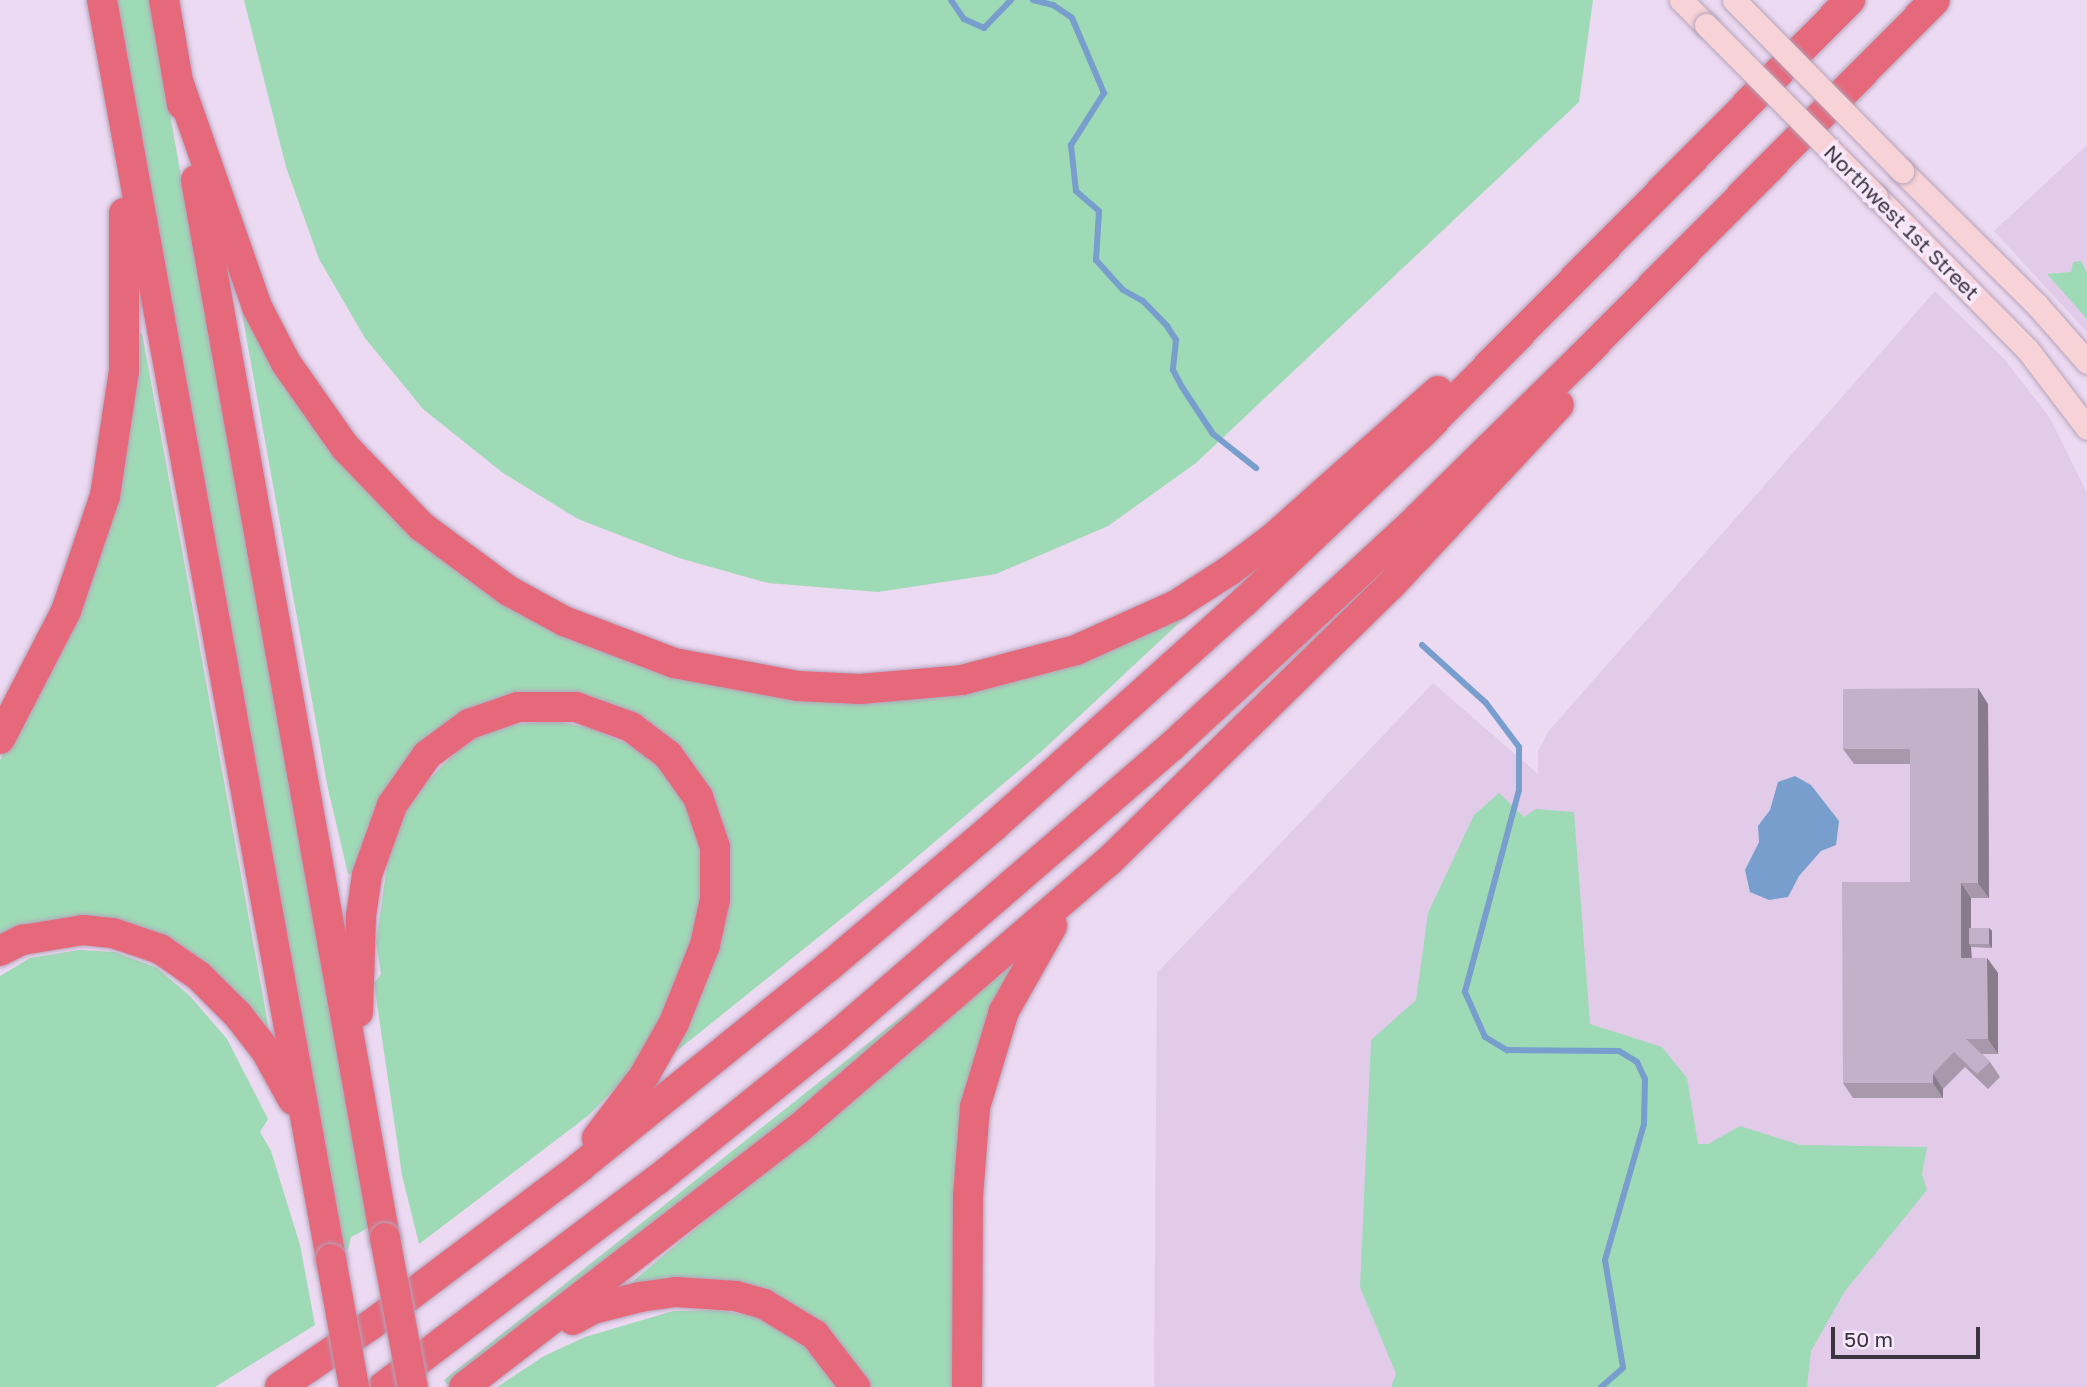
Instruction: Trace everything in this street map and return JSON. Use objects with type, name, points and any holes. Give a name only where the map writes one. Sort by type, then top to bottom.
[{"type":"highway","points":[[102,0],[355,1387]]},
{"type":"highway","points":[[164,0],[413,1387]]},
{"type":"highway","points":[[280,1387],[522,1212],[838,958],[1170,670],[1420,435],[1850,0]]},
{"type":"highway","points":[[383,1387],[657,1180],[1007,891],[1242,683],[1418,518],[1935,0]]},
{"type":"highway","points":[[178,83],[233,249],[286,363],[345,446],[421,526],[509,591],[615,643],[727,676],[860,689],[962,680],[1076,650],[1176,605],[1229,571],[1273,538],[1519,319],[1717,135]]},
{"type":"highway","points":[[0,739],[66,611],[89,551],[117,434],[127,313],[119,97]]},
{"type":"highway","points":[[464,1387],[517,1349],[797,1130],[1109,860],[1391,585],[1522,446],[1741,195]]},
{"type":"highway","points":[[365,1125],[358,989],[360,916],[377,839],[408,778],[449,736],[490,715],[518,707],[576,707],[631,726],[668,755],[698,797],[715,847],[715,899],[691,985],[644,1076],[583,1155],[522,1212]]},
{"type":"highway","points":[[967,1387],[970,1150],[986,1058],[1026,966],[1049,929],[1109,860]]},
{"type":"highway","points":[[0,951],[34,937],[83,930],[113,933],[160,949],[199,976],[266,1051],[296,1107],[311,1148]]},
{"type":"highway","points":[[517,1349],[593,1309],[640,1297],[707,1293],[764,1304],[791,1318],[835,1357],[855,1387]]},
{"type":"main road","name":"Northwest 1st Street","points":[[1681,0],[2027,349],[2087,428]]},
{"type":"main road","name":"Northwest 1st Street","points":[[1734,0],[2037,305],[2087,362]]},
{"type":"shaded area","points":[[2087,145],[2087,332],[1994,231]]},
{"type":"shaded area","points":[[1935,291],[2005,360],[2050,418],[2087,493],[2087,1387],[1154,1387],[1157,973],[1433,683],[1538,774],[1538,751],[1548,732]]},
{"type":"green space","points":[[117,0],[150,0],[368,1228],[351,1237],[348,1249],[342,1252]]},
{"type":"green space","points":[[244,0],[1593,0],[1579,102],[1196,463],[1108,526],[996,574],[878,592],[768,583],[679,558],[578,519],[503,473],[423,409],[365,338],[319,259],[286,167]]},
{"type":"green space","points":[[2081,261],[2087,273],[2087,319],[2047,274],[2071,272],[2073,262]]},
{"type":"green space","points":[[237,286],[299,401],[539,619],[861,696],[1193,610],[1042,751],[892,878],[673,1054],[715,960],[727,867],[640,722],[457,719],[353,874],[348,874],[328,789]]},
{"type":"green space","points":[[142,333],[275,1063],[151,936],[0,943],[0,760],[53,664],[136,334]]},
{"type":"green space","points":[[555,721],[591,728],[630,745],[661,769],[691,809],[702,854],[702,909],[694,946],[652,1039],[623,1080],[589,1115],[419,1244],[402,1175],[374,983],[381,974],[376,943],[390,844],[412,797],[456,752],[481,735],[516,724]]},
{"type":"green space","points":[[1499,793],[1524,817],[1536,809],[1574,812],[1590,1024],[1662,1047],[1687,1078],[1698,1144],[1708,1144],[1740,1126],[1800,1145],[1927,1147],[1922,1174],[1927,1190],[1845,1291],[1811,1351],[1807,1387],[1391,1387],[1396,1374],[1360,1287],[1371,1040],[1416,1000],[1428,913],[1474,815]]},
{"type":"green space","points":[[1099,850],[1103,854],[854,1068],[449,1387],[444,1380],[930,994]]},
{"type":"green space","points":[[79,950],[115,952],[157,968],[190,996],[227,1039],[268,1119],[260,1132],[271,1151],[300,1245],[315,1325],[215,1387],[0,1387],[0,976],[30,958]]},
{"type":"green space","points":[[1029,951],[995,1031],[961,1387],[866,1387],[812,1319],[627,1286]]},
{"type":"green space","points":[[718,1310],[756,1317],[800,1342],[838,1387],[497,1387],[544,1356],[585,1337],[673,1311]]},
{"type":"water","points":[[1795,776],[1811,785],[1839,821],[1836,845],[1821,851],[1799,876],[1788,897],[1769,900],[1750,892],[1745,870],[1759,842],[1758,826],[1770,810],[1778,782]]},
{"type":"building","points":[[1978,688],[1978,883],[1961,883],[1961,958],[1987,958],[1988,1039],[1966,1039],[1990,1062],[1977,1074],[1954,1052],[1933,1074],[1933,1083],[1843,1083],[1842,882],[1910,882],[1910,749],[1843,749],[1843,689]]},
{"type":"building","points":[[1969,928],[1989,928],[1989,944],[1969,944]]},
{"type":"waterway","points":[[951,0],[964,19],[984,28],[1011,0]]},
{"type":"waterway","points":[[1033,0],[1053,5],[1072,18],[1104,93],[1071,145],[1076,191],[1099,211],[1096,260],[1123,290],[1143,301],[1167,326],[1176,340],[1173,370],[1182,387],[1213,434],[1256,468]]},
{"type":"waterway","points":[[1422,645],[1486,703],[1519,747],[1519,790],[1465,992],[1485,1037],[1507,1050],[1619,1051],[1637,1062],[1645,1079],[1644,1124],[1605,1260],[1623,1368],[1601,1387]]}]
